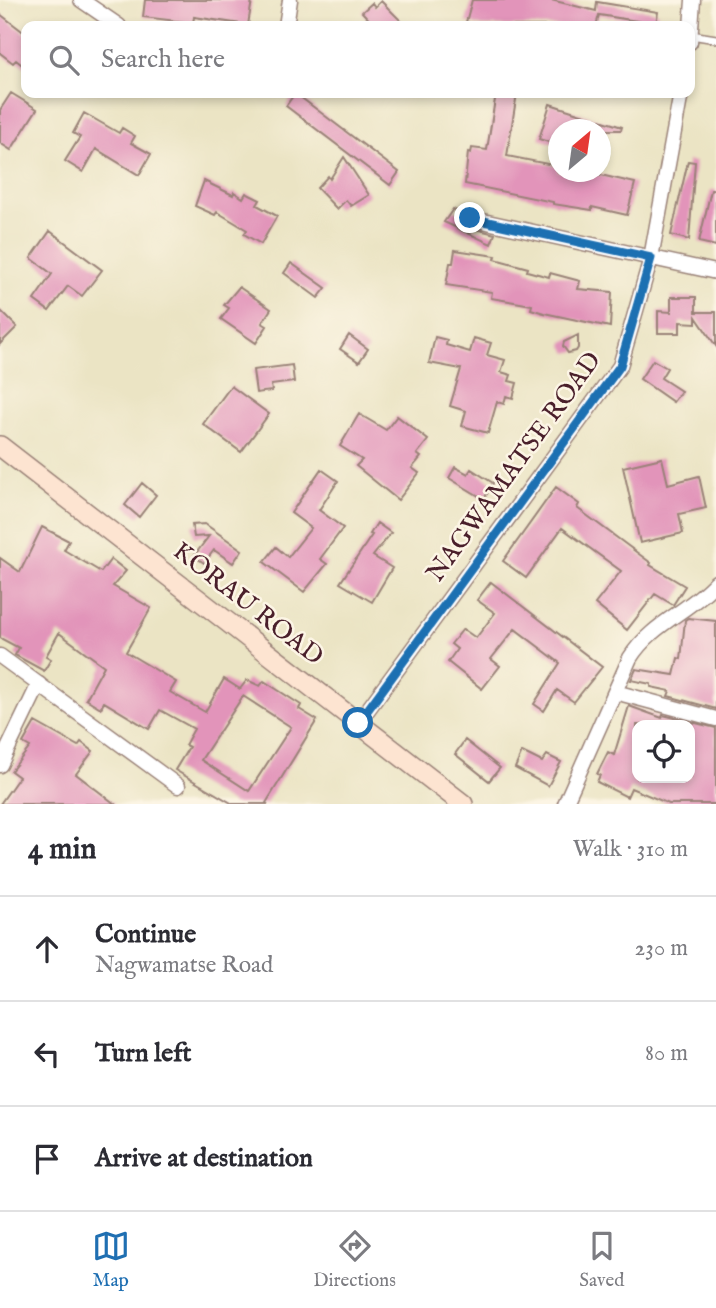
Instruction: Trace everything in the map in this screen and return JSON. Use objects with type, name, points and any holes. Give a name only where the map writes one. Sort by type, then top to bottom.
[{"type":"street","points":[[80,0],[112,21]]},
{"type":"street","points":[[287,21],[290,0]]},
{"type":"street","points":[[690,21],[693,0]]},
{"type":"street","name":"NAGWAMATSE ROAD","points":[[358,723],[620,366],[651,258],[680,98]]},
{"type":"street","points":[[470,218],[716,271]]},
{"type":"street","name":"KORAU ROAD","points":[[0,446],[463,804]]},
{"type":"street","points":[[565,804],[638,644],[648,634],[703,596],[716,582]]},
{"type":"street","points":[[0,656],[177,786]]},
{"type":"street","points":[[0,765],[38,684]]},
{"type":"street","points":[[615,692],[716,719]]},
{"type":"lane","points":[[695,39],[716,38]]},
{"type":"building","points":[[145,0],[252,0],[249,21],[194,17],[193,21],[176,21],[143,17]]},
{"type":"building","points":[[472,0],[551,0],[596,11],[597,2],[658,12],[656,21],[599,15],[597,21],[466,21]]},
{"type":"building","points":[[381,1],[401,21],[370,21],[362,12],[372,3],[375,7]]},
{"type":"building","points":[[0,14],[21,30],[21,64],[16,60],[13,63],[0,53]]},
{"type":"building","points":[[11,93],[37,109],[11,150],[0,143],[0,110]]},
{"type":"building","points":[[292,98],[302,98],[399,172],[390,185],[286,106]]},
{"type":"building","points":[[495,98],[516,98],[507,156],[548,164],[548,182],[611,182],[611,177],[635,183],[627,215],[592,207],[592,210],[553,204],[465,184],[468,152],[471,153],[472,148],[487,150]]},
{"type":"building","points":[[550,104],[597,119],[548,119],[548,142],[539,139]]},
{"type":"building","points":[[84,113],[119,133],[122,128],[135,136],[131,143],[151,154],[139,175],[96,149],[83,172],[65,161],[80,137],[73,133]]},
{"type":"building","points":[[611,123],[622,127],[621,130],[611,130]]},
{"type":"building","points":[[344,157],[369,195],[351,206],[346,200],[337,209],[317,188],[328,176],[330,179]]},
{"type":"building","points":[[688,161],[695,162],[689,240],[671,235]]},
{"type":"building","points":[[204,181],[243,198],[246,193],[260,200],[257,205],[277,216],[261,244],[244,234],[247,230],[217,212],[215,215],[195,206]]},
{"type":"building","points":[[711,190],[716,190],[716,246],[699,242]]},
{"type":"building","points":[[453,209],[461,213],[463,226],[495,234],[491,244],[444,222]]},
{"type":"building","points":[[50,231],[102,270],[82,296],[68,286],[49,311],[34,300],[52,274],[31,258]]},
{"type":"building","points":[[455,250],[496,256],[495,259],[528,268],[527,271],[549,277],[550,273],[580,281],[578,289],[612,292],[610,327],[544,313],[531,309],[532,305],[491,298],[492,292],[446,285]]},
{"type":"building","points":[[291,263],[326,288],[318,298],[284,273]]},
{"type":"building","points":[[239,287],[271,309],[262,323],[267,326],[256,343],[221,319],[229,308],[224,305]]},
{"type":"building","points":[[671,297],[696,297],[696,312],[716,312],[716,346],[696,317],[696,323],[680,322],[680,333],[658,333],[658,311],[671,312]]},
{"type":"building","points":[[0,310],[17,327],[0,344]]},
{"type":"building","points":[[349,335],[368,349],[359,362],[340,349]]},
{"type":"building","points":[[578,335],[578,348],[568,353],[563,346],[564,342]]},
{"type":"building","points":[[435,337],[447,340],[446,345],[470,352],[474,338],[491,343],[487,355],[505,360],[501,372],[511,375],[509,381],[517,383],[513,398],[506,396],[504,404],[497,402],[488,433],[462,426],[466,411],[450,406],[461,369],[429,363]]},
{"type":"building","points":[[653,360],[667,368],[661,378],[681,391],[673,402],[640,379]]},
{"type":"building","points":[[292,365],[294,382],[271,385],[272,391],[256,393],[253,370]]},
{"type":"building","points":[[231,386],[269,414],[241,452],[203,424]]},
{"type":"building","points":[[359,414],[386,430],[397,416],[428,440],[417,454],[421,457],[412,468],[419,473],[398,500],[356,466],[362,460],[340,446]]},
{"type":"building","points":[[662,458],[668,484],[699,476],[706,508],[679,514],[683,533],[640,543],[623,467]]},
{"type":"building","points":[[455,467],[468,474],[471,469],[493,483],[484,499],[449,478]]},
{"type":"building","points":[[321,469],[338,481],[319,510],[343,528],[320,559],[327,564],[304,592],[264,562],[276,547],[288,557],[311,528],[291,513]]},
{"type":"building","points":[[142,483],[156,495],[139,517],[125,505]]},
{"type":"building","points":[[556,487],[579,504],[577,508],[651,563],[650,565],[685,586],[673,605],[655,594],[627,630],[595,604],[621,571],[562,528],[526,578],[503,561]]},
{"type":"building","points":[[377,523],[391,533],[373,556],[392,568],[372,602],[340,583]]},
{"type":"building","points":[[205,524],[242,550],[233,563],[214,550],[204,563],[194,556],[209,536],[194,537],[192,525]]},
{"type":"building","points":[[42,527],[69,541],[64,550],[101,572],[111,559],[126,571],[113,586],[151,608],[126,652],[176,682],[170,692],[205,712],[224,679],[240,689],[247,680],[260,686],[264,681],[301,705],[299,709],[317,720],[266,803],[268,804],[233,804],[175,770],[189,747],[185,745],[194,729],[160,710],[149,729],[104,702],[101,708],[86,699],[104,666],[59,633],[46,656],[51,659],[44,671],[15,655],[19,648],[0,638],[0,558],[20,572]],"holes":[[[243,696],[291,727],[249,791],[201,760]]]},
{"type":"building","points":[[491,582],[602,667],[574,702],[557,690],[544,711],[534,704],[560,663],[515,629],[491,659],[500,666],[482,689],[448,662],[457,649],[451,644],[463,629],[476,638],[495,613],[477,600]]},
{"type":"building","points":[[685,620],[716,621],[716,709],[668,696],[670,691],[631,680],[636,669],[674,675],[678,658],[681,659]]},
{"type":"building","points":[[629,706],[662,718],[663,715],[683,720],[632,720],[632,783],[695,783],[695,723],[716,728],[716,804],[669,804],[631,788],[627,797],[597,782],[600,775],[597,774],[608,752],[614,755]]},
{"type":"building","points":[[35,722],[78,746],[81,742],[93,751],[76,774],[115,804],[0,804],[19,777],[11,771],[30,747],[23,743]]},
{"type":"building","points":[[465,740],[500,768],[489,781],[455,754]]},
{"type":"building","points":[[522,752],[542,762],[547,755],[561,762],[548,786],[515,768]]},
{"type":"route","points":[[358,723],[620,366],[651,258],[470,218]]}]
